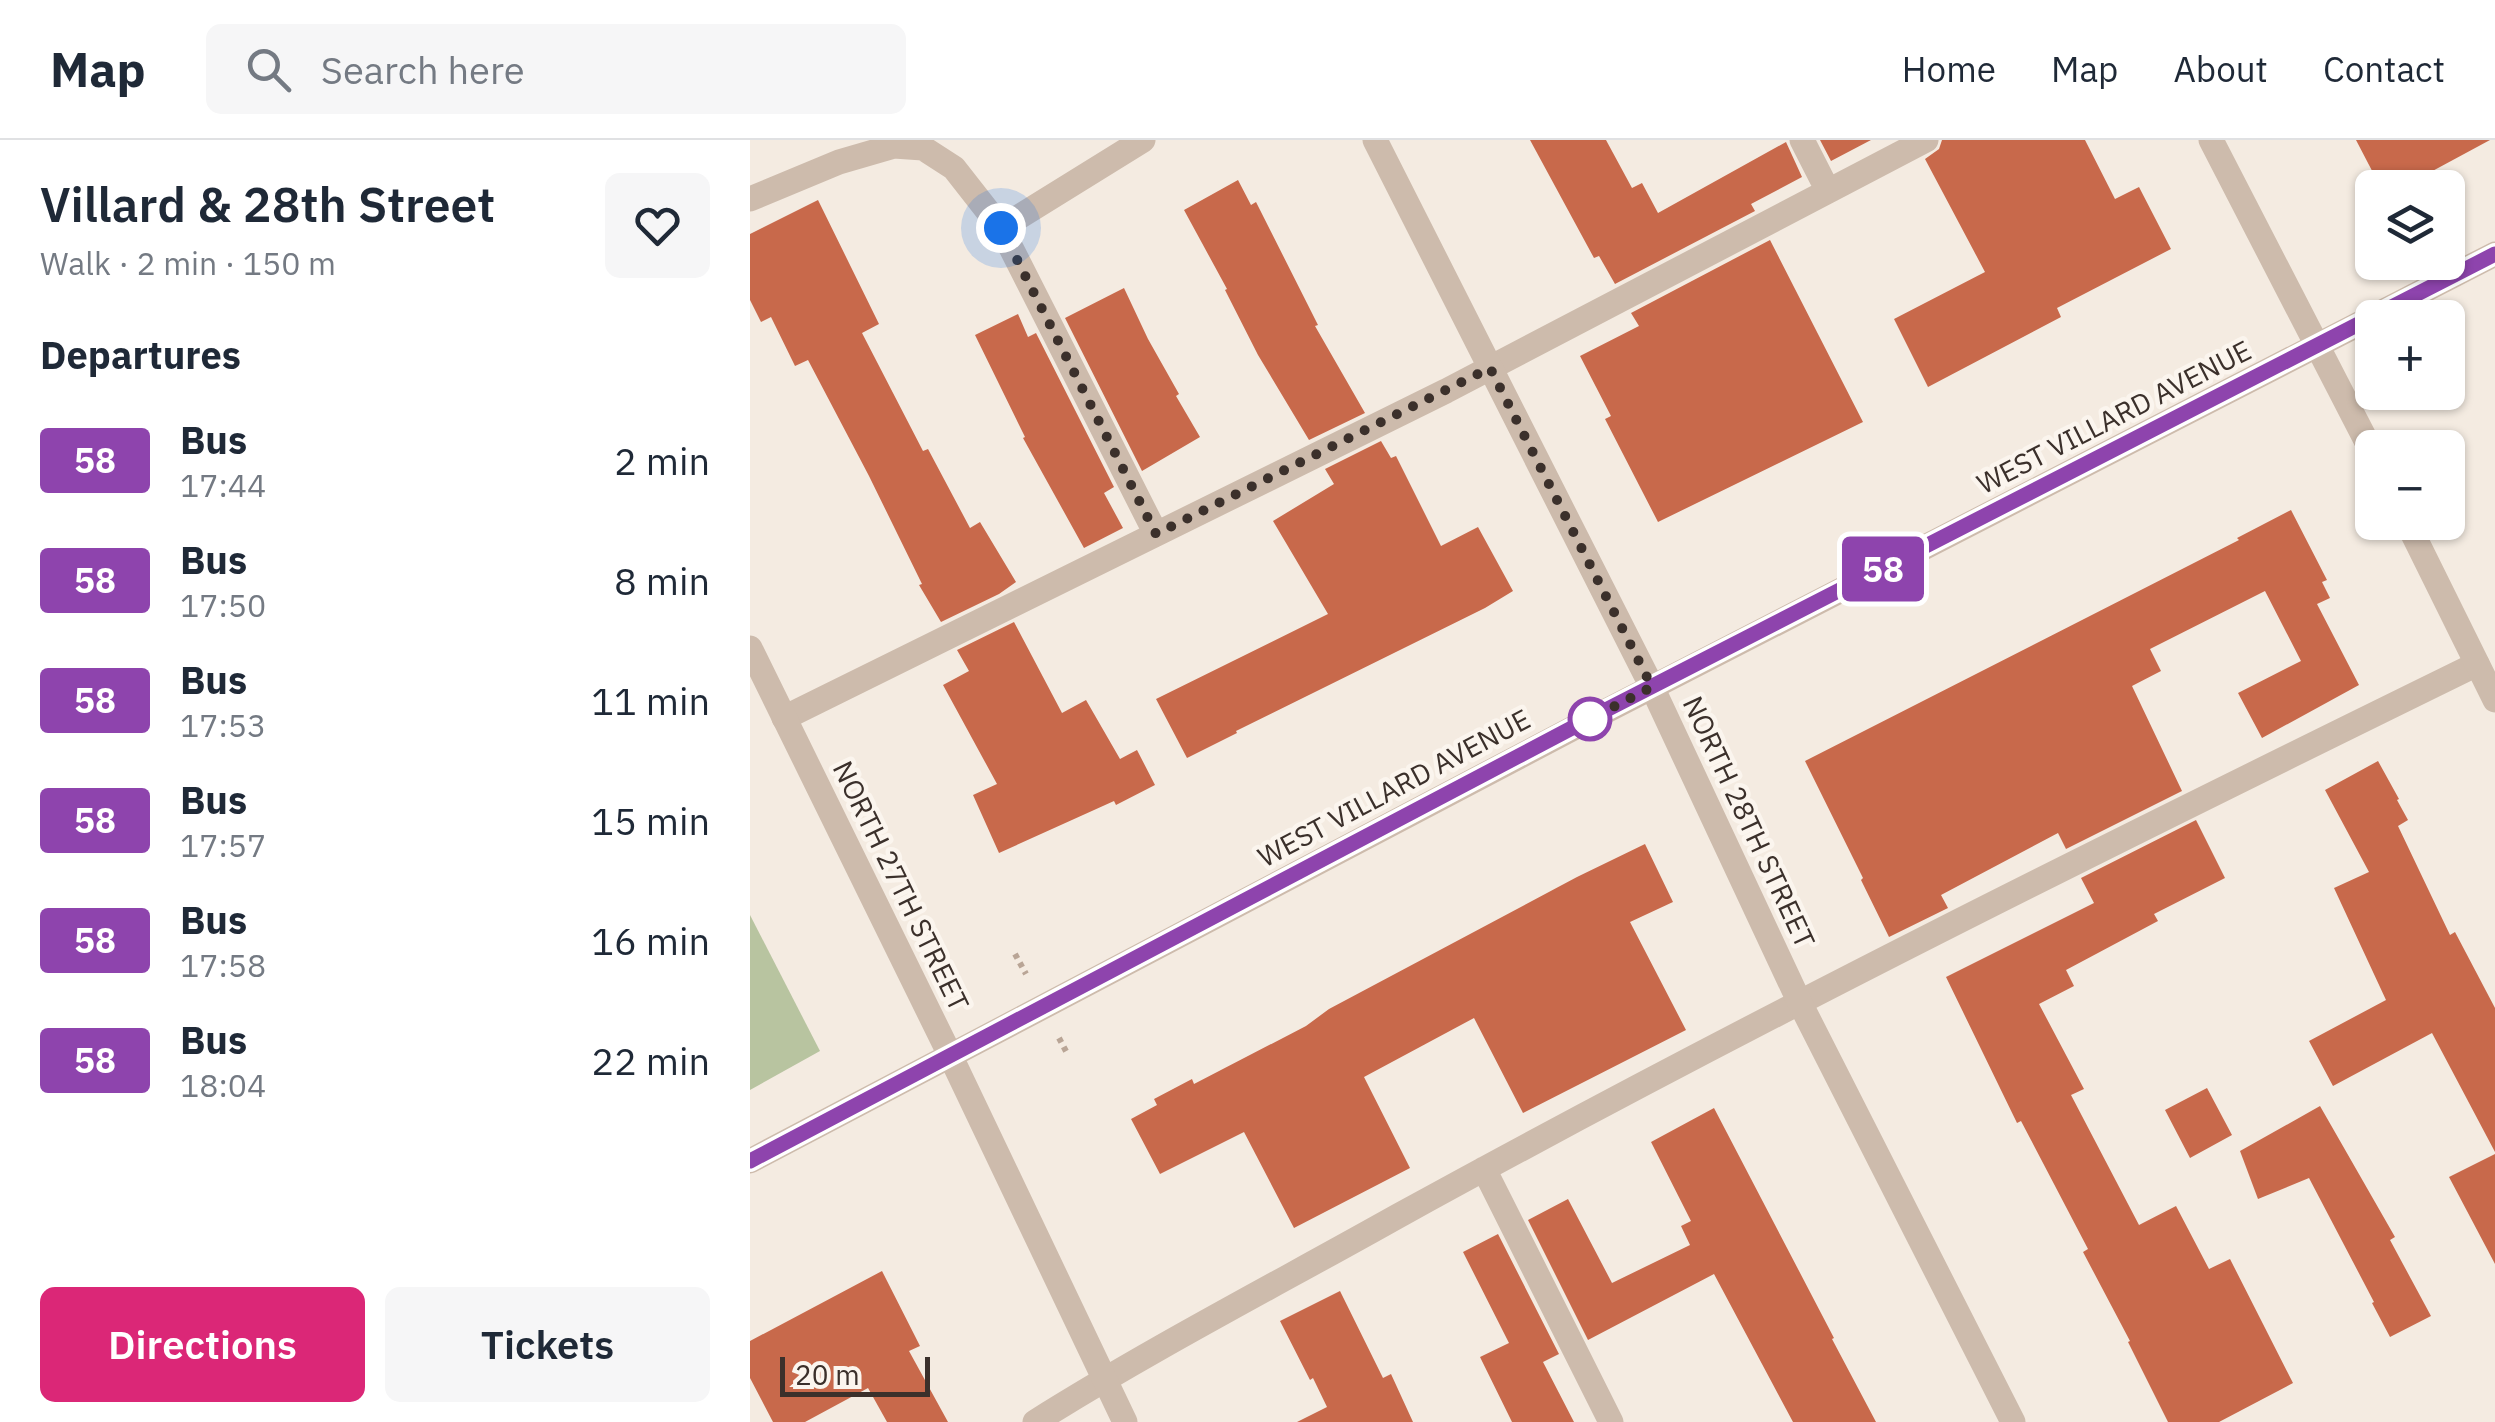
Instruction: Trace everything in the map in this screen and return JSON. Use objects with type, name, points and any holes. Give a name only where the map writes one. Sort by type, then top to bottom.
[{"type":"street","points":[[1001,228],[1144,140]]},
{"type":"street","name":"NORTH 28TH STREET","points":[[1375,140],[1652,687],[1800,1002],[2013,1422]]},
{"type":"street","points":[[1802,140],[1828,192]]},
{"type":"street","points":[[784,718],[1490,368],[1926,140]]},
{"type":"street","points":[[2211,140],[2361,430]]},
{"type":"street","points":[[750,199],[839,162],[894,146],[923,148],[954,168],[1001,228],[1156,534]]},
{"type":"street","name":"WEST VILLARD AVENUE","points":[[750,1161],[1652,687],[2495,254]]},
{"type":"street","points":[[2416,540],[2495,700]]},
{"type":"street","name":"NORTH 27TH STREET","points":[[750,648],[1125,1422]]},
{"type":"street","points":[[1035,1422],[1103,1379],[1484,1169],[1800,1002],[2477,664]]},
{"type":"street","points":[[1484,1169],[1611,1422]]},
{"type":"green space","points":[[750,915],[820,1051],[750,1090]]},
{"type":"building","points":[[1530,140],[1606,140],[1632,188],[1642,183],[1658,213],[1786,142],[1802,177],[1751,204],[1755,211],[1615,284],[1599,256],[1594,258]]},
{"type":"building","points":[[1820,140],[1871,140],[1831,161]]},
{"type":"building","points":[[1942,140],[2085,140],[2115,199],[2139,187],[2171,249],[2057,308],[2061,317],[1928,387],[1894,319],[1985,272],[1925,159],[1939,149]]},
{"type":"building","points":[[2356,140],[2490,140],[2434,170],[2372,170]]},
{"type":"building","points":[[1238,180],[1251,205],[1256,202],[1318,325],[1315,326],[1365,413],[1309,440],[1258,355],[1184,210]]},
{"type":"building","points":[[818,200],[879,324],[862,333],[923,451],[928,449],[970,528],[980,522],[1016,582],[941,622],[808,360],[795,366],[771,317],[761,322],[750,300],[750,234]]},
{"type":"building","points":[[1770,240],[1863,422],[1658,522],[1605,419],[1611,416],[1580,356],[1639,326],[1631,313]]},
{"type":"building","points":[[1124,288],[1200,437],[1142,471],[1065,318]]},
{"type":"building","points":[[1018,314],[1028,337],[1036,333],[1114,487],[1104,493],[1123,528],[1084,548],[1023,438],[975,335]]},
{"type":"building","points":[[1381,441],[1391,458],[1396,456],[1441,546],[1478,527],[1513,591],[1187,758],[1156,699],[1328,614],[1273,521],[1334,484],[1325,469]]},
{"type":"building","points":[[2291,510],[2327,580],[2322,582],[2330,598],[2317,604],[2359,685],[2262,738],[2238,693],[2301,661],[2265,591],[2150,649],[2161,671],[2132,686],[2182,791],[2066,849],[2058,833],[1941,895],[1948,908],[1889,937],[1805,761]]},
{"type":"building","points":[[1014,622],[1062,713],[1086,700],[1120,759],[1137,750],[1155,785],[999,853],[973,795],[997,784],[943,685],[969,671],[957,650]]},
{"type":"building","points":[[2378,761],[2408,820],[2398,826],[2450,935],[2455,932],[2495,1008],[2495,1152],[2432,1033],[2333,1086],[2309,1041],[2386,1000],[2334,888],[2369,872],[2325,790]]},
{"type":"building","points":[[2196,820],[2225,878],[2154,914],[2158,921],[2066,970],[2074,986],[2039,1004],[2084,1089],[2071,1095],[2139,1225],[2176,1206],[2209,1269],[2230,1259],[2293,1383],[2219,1422],[2168,1422],[2083,1252],[2088,1249],[2021,1121],[2017,1123],[1946,977],[2094,903],[2081,878]]},
{"type":"building","points":[[1645,844],[1673,902],[1630,922],[1686,1030],[1523,1113],[1474,1018],[1364,1077],[1410,1168],[1294,1228],[1244,1132],[1160,1174],[1131,1119],[1157,1105],[1154,1099],[1192,1079],[1194,1084],[1306,1026],[1329,1009]]},
{"type":"building","points":[[2207,1088],[2232,1135],[2190,1158],[2165,1110]]},
{"type":"building","points":[[2320,1106],[2395,1237],[2390,1240],[2431,1316],[2390,1337],[2309,1178],[2258,1199],[2240,1151]]},
{"type":"building","points":[[1714,1108],[1876,1422],[1793,1422],[1714,1274],[1588,1340],[1528,1220],[1568,1199],[1612,1283],[1690,1245],[1681,1226],[1691,1221],[1651,1142]]},
{"type":"building","points":[[2495,1154],[2495,1264],[2449,1177]]},
{"type":"building","points":[[1498,1234],[1559,1354],[1543,1362],[1574,1422],[1512,1422],[1480,1357],[1509,1343],[1463,1252]]},
{"type":"building","points":[[882,1271],[920,1346],[909,1351],[948,1422],[887,1422],[868,1388],[805,1422],[773,1422],[750,1378],[750,1341]]},
{"type":"building","points":[[1340,1291],[1383,1378],[1391,1374],[1413,1422],[1297,1422],[1327,1407],[1280,1321]]},
{"type":"bus line","name":"58","points":[[750,1161],[1606,710],[2495,254]]},
{"type":"route","points":[[1001,228],[1156,534],[1490,368],[1652,687],[1590,719]]}]
